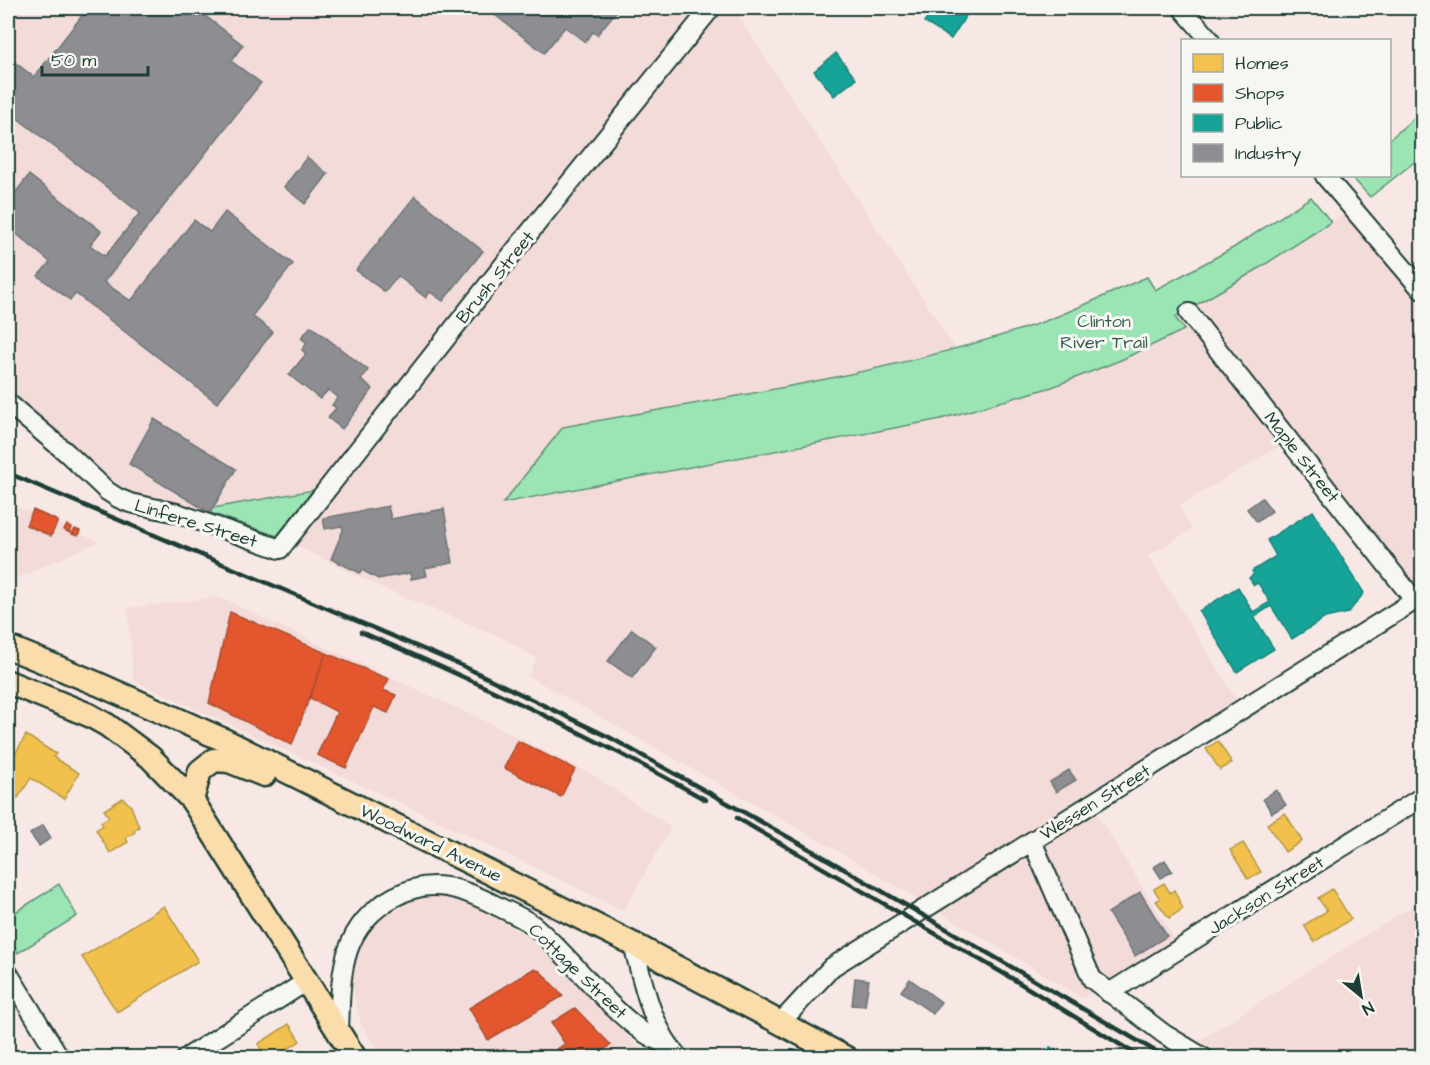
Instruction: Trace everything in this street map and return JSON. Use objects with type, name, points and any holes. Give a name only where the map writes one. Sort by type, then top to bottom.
[{"type":"main road","name":"Woodward Avenue","points":[[8,647],[224,740],[633,944],[846,1058]]},
{"type":"main road","points":[[8,682],[89,715],[107,725],[150,758],[192,800],[355,1058]]},
{"type":"main road","points":[[192,800],[200,771],[214,760],[222,760],[312,795],[359,808]]},
{"type":"street","name":"Brush Street","points":[[280,549],[502,267],[711,8]]},
{"type":"street","points":[[1182,8],[1209,39]]},
{"type":"street","points":[[1326,177],[1422,290]]},
{"type":"street","name":"Maple Street","points":[[1189,313],[1419,598]]},
{"type":"street","name":"Linfere Street","points":[[8,403],[113,496],[130,503],[177,513],[280,549]]},
{"type":"street","name":"Wessen Street","points":[[781,1022],[832,967],[1419,598]]},
{"type":"street","name":"Jackson Street","points":[[1109,993],[1422,797]]},
{"type":"street","points":[[1032,841],[1087,971],[1097,984],[1164,1034],[1204,1058]]},
{"type":"street","name":"Cottage Street","points":[[339,1031],[343,962],[347,948],[357,930],[370,914],[389,899],[406,891],[435,885],[448,886],[471,893],[529,923],[641,1031],[674,1052]]},
{"type":"street","points":[[633,944],[650,1007],[674,1052]]},
{"type":"street","points":[[8,973],[60,1058]]},
{"type":"street","points":[[186,1058],[308,981]]},
{"type":"shaded area","points":[[8,8],[733,8],[955,348],[854,374],[563,427],[504,502],[981,408],[1014,398],[1184,329],[1175,317],[1253,272],[1344,214],[1422,307],[1422,585],[1415,584],[1409,577],[1298,435],[1179,506],[1192,529],[1148,556],[1238,702],[1085,795],[1176,941],[1083,998],[834,849],[528,676],[537,658],[498,636],[380,587],[277,536],[312,491],[202,510],[119,490],[8,392]]},
{"type":"shaded area","points":[[8,503],[99,542],[8,582]]},
{"type":"shaded area","points":[[218,597],[493,725],[591,774],[671,827],[624,911],[407,806],[133,680],[128,608]]},
{"type":"shaded area","points":[[452,896],[528,935],[648,1057],[382,1057],[361,1024],[350,978],[366,929],[414,898]]},
{"type":"shaded area","points":[[1422,900],[1422,1057],[1227,1057],[1198,1041]]},
{"type":"green space","points":[[1422,111],[1422,156],[1370,197],[1352,177],[1391,177],[1391,138]]},
{"type":"green space","name":"Clinton River Trail","points":[[1311,197],[1331,222],[1253,272],[1175,317],[1184,330],[1121,360],[1052,387],[941,419],[503,503],[563,427],[800,384],[918,358],[1034,325],[1147,277],[1155,290],[1233,248]]},
{"type":"green space","points":[[313,490],[277,536],[202,510]]},
{"type":"green space","points":[[59,884],[77,916],[18,953],[8,936],[8,917]]},
{"type":"building: Homes","points":[[26,735],[56,754],[53,757],[79,773],[64,799],[31,778],[18,798],[8,792],[8,766]]},
{"type":"building: Homes","points":[[1218,741],[1232,763],[1220,770],[1206,749]]},
{"type":"building: Homes","points":[[123,798],[131,806],[139,827],[126,838],[128,842],[110,853],[96,830],[103,825],[101,822],[109,817],[104,810]]},
{"type":"building: Homes","points":[[1285,813],[1302,841],[1285,852],[1267,824]]},
{"type":"building: Homes","points":[[1243,843],[1261,872],[1248,879],[1230,850]]},
{"type":"building: Homes","points":[[1164,883],[1170,893],[1174,890],[1183,909],[1169,918],[1156,901],[1160,899],[1154,889]]},
{"type":"building: Homes","points":[[1332,889],[1351,919],[1314,942],[1304,925],[1327,911],[1318,898]]},
{"type":"building: Homes","points":[[164,906],[198,961],[117,1012],[82,957]]},
{"type":"building: Homes","points":[[289,1024],[300,1041],[274,1058],[266,1058],[258,1044]]},
{"type":"building: Shops","points":[[33,510],[58,521],[51,536],[26,525]]},
{"type":"building: Shops","points":[[67,525],[72,528],[70,533],[64,530]]},
{"type":"building: Shops","points":[[75,529],[80,531],[78,536],[72,534]]},
{"type":"building: Shops","points":[[230,612],[326,653],[292,745],[209,703]]},
{"type":"building: Shops","points":[[326,653],[389,679],[383,690],[396,695],[388,713],[374,707],[346,768],[317,755],[337,712],[310,698]]},
{"type":"building: Shops","points":[[518,741],[575,769],[561,797],[504,768]]},
{"type":"building: Shops","points":[[533,969],[540,971],[563,996],[488,1040],[469,1008]]},
{"type":"building: Shops","points":[[575,1008],[611,1045],[591,1058],[543,1058],[565,1044],[551,1023]]},
{"type":"building: Public","points":[[933,8],[937,10],[938,8],[971,8],[951,39],[924,22]]},
{"type":"building: Public","points":[[836,53],[856,79],[834,96],[814,71]]},
{"type":"building: Public","points":[[1313,511],[1364,593],[1348,613],[1325,618],[1292,639],[1271,606],[1254,617],[1274,649],[1237,672],[1199,611],[1238,587],[1253,612],[1270,602],[1258,583],[1254,585],[1249,578],[1254,574],[1252,571],[1276,556],[1267,540]]},
{"type":"building: Public","points":[[1050,1047],[1068,1058],[1045,1058]]},
{"type":"building: Industry","points":[[88,8],[195,8],[243,45],[231,61],[261,83],[104,282],[131,301],[194,220],[210,232],[225,212],[293,264],[252,316],[273,332],[217,403],[76,294],[70,300],[38,276],[50,262],[8,227],[8,202],[29,175],[101,231],[90,245],[105,256],[140,213],[8,111],[8,57],[34,77]]},
{"type":"building: Industry","points":[[486,8],[619,8],[597,35],[593,32],[585,42],[565,27],[544,53]]},
{"type":"building: Industry","points":[[307,157],[328,174],[305,204],[284,187]]},
{"type":"building: Industry","points":[[415,196],[483,251],[443,301],[430,292],[426,298],[398,276],[385,292],[356,270]]},
{"type":"building: Industry","points":[[311,326],[368,370],[361,380],[373,389],[342,429],[328,418],[336,408],[332,405],[338,397],[328,390],[320,399],[289,375],[306,354],[302,350],[307,343],[301,338]]},
{"type":"building: Industry","points":[[154,419],[236,469],[210,513],[129,464]]},
{"type":"building: Industry","points":[[1262,498],[1272,511],[1257,522],[1247,509]]},
{"type":"building: Industry","points":[[388,506],[391,519],[444,509],[453,563],[425,568],[427,576],[411,579],[410,573],[378,579],[362,570],[360,573],[331,559],[343,530],[342,526],[325,529],[323,518]]},
{"type":"building: Industry","points":[[632,629],[656,647],[632,678],[608,661]]},
{"type":"building: Industry","points":[[1069,770],[1076,780],[1056,792],[1050,782]]},
{"type":"building: Industry","points":[[1276,790],[1286,805],[1272,813],[1263,799]]},
{"type":"building: Industry","points":[[43,825],[51,838],[39,846],[30,834]]},
{"type":"building: Industry","points":[[1165,860],[1172,871],[1161,878],[1154,867]]},
{"type":"building: Industry","points":[[1140,892],[1167,936],[1135,956],[1108,913]]},
{"type":"building: Industry","points":[[855,978],[869,980],[865,1006],[852,1005]]},
{"type":"building: Industry","points":[[910,979],[941,1002],[933,1014],[901,991]]},
{"type":"railway","points":[[8,473],[463,666],[609,737],[815,852],[1167,1058]]},
{"type":"railway","points":[[361,632],[536,711],[706,800]]},
{"type":"railway","points":[[737,818],[1013,979],[1142,1058]]}]
